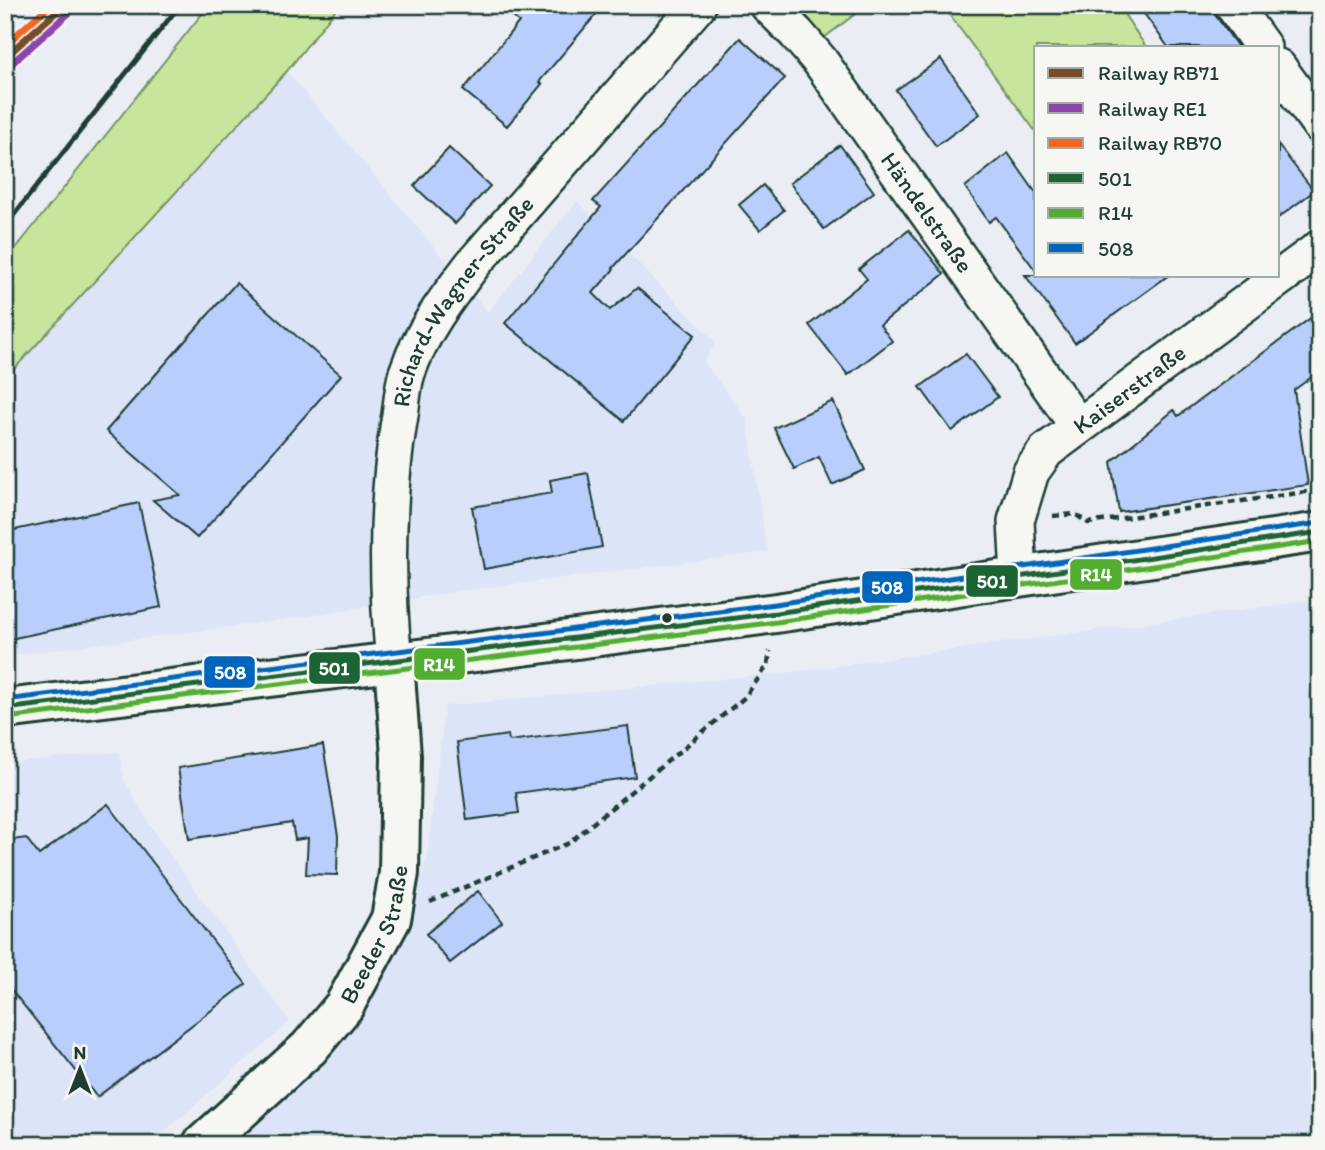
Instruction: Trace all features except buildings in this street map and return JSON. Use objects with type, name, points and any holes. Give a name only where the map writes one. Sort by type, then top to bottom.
[{"type":"main road","points":[[5,709],[776,613],[1320,532]]},
{"type":"main road","name":"Beeder Straße","points":[[202,1145],[309,1048],[344,1006],[391,919],[399,873],[401,756],[394,662]]},
{"type":"street","name":"Richard-Wagner-Straße","points":[[394,662],[388,581],[392,461],[406,376],[421,339],[444,301],[473,264],[698,5]]},
{"type":"street","name":"Händelstraße","points":[[768,5],[820,61],[1078,426]]},
{"type":"street","points":[[1233,5],[1262,46]]},
{"type":"street","points":[[1280,70],[1320,125]]},
{"type":"street","name":"Kaiserstraße","points":[[1019,576],[1016,521],[1031,472],[1046,451],[1320,248]]},
{"type":"path","points":[[1016,521],[1075,514],[1088,523],[1320,490]]},
{"type":"path","points":[[391,919],[569,843],[745,697],[768,665],[776,613]]},
{"type":"shaded area","points":[[287,71],[488,312],[577,201],[716,342],[704,362],[747,419],[767,552],[454,592],[275,621],[5,656],[5,379]]},
{"type":"shaded area","points":[[1320,599],[1320,1145],[218,1145],[367,1003],[407,932],[427,855],[445,706],[792,672]]},
{"type":"shaded area","points":[[119,752],[125,782],[159,839],[290,1022],[149,1145],[23,1145],[5,1129],[5,763]]},
{"type":"green space","points":[[209,5],[339,5],[287,71],[5,379],[5,262]]},
{"type":"green space","points":[[793,5],[867,5],[824,38]]},
{"type":"green space","points":[[959,5],[1118,5],[1145,46],[1034,46],[1034,129],[949,14]]},
{"type":"railway","points":[[5,226],[180,5]]},
{"type":"rail line","name":"RB70","points":[[5,45],[50,5]]},
{"type":"rail line","name":"RB71","points":[[5,57],[64,5]]},
{"type":"rail line","name":"RE1","points":[[11,64],[70,12]]},
{"type":"transit line","name":"508","points":[[5,700],[775,604],[1319,523]]},
{"type":"transit line","name":"501","points":[[5,709],[776,613],[1320,532]]},
{"type":"transit line","name":"R14","points":[[6,718],[777,622],[1320,541]]}]
